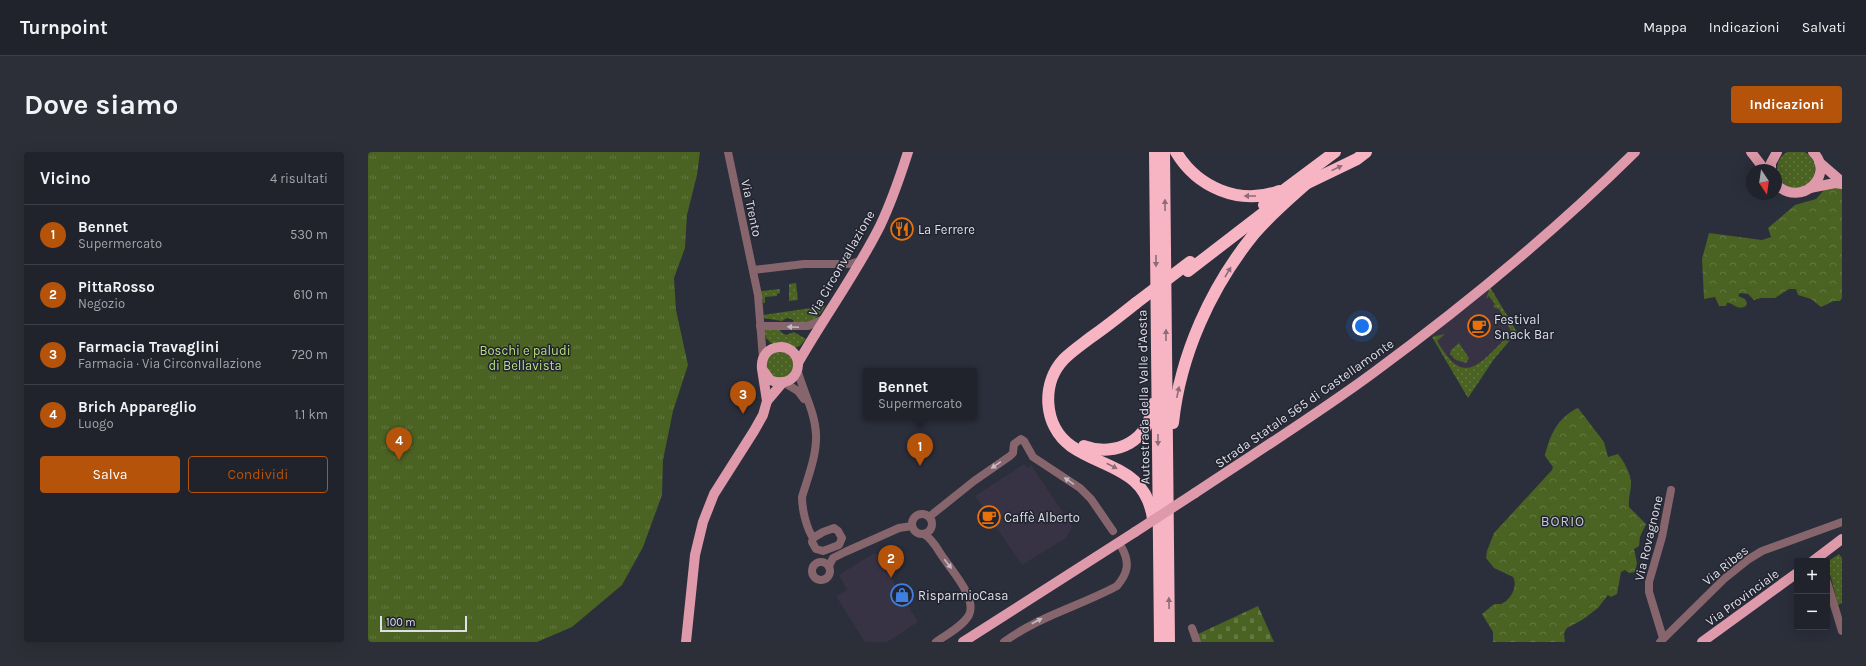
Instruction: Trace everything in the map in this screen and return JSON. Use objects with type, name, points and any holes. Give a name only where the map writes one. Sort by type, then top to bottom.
[{"type":"highway","name":"Autostrada della Valle d'Aosta","points":[[1155,152],[1158,587],[1160,642]]},
{"type":"highway","name":"Autostrada della Valle d'Aosta","points":[[1164,152],[1169,642]]},
{"type":"highway","points":[[1176,152],[1195,175],[1208,185],[1223,192],[1256,196],[1273,193],[1287,187]]},
{"type":"highway","points":[[1189,267],[1287,187],[1335,152]]},
{"type":"highway","points":[[1158,587],[1155,570],[1152,513],[1143,491],[1132,479],[1120,470],[1066,442],[1053,422],[1048,402],[1052,377],[1064,359],[1262,214],[1307,183],[1366,152]]},
{"type":"highway","points":[[1167,486],[1172,459],[1173,419],[1180,386],[1193,340],[1203,317],[1232,266],[1255,233],[1307,183]]},
{"type":"highway","points":[[1136,307],[1072,358],[1059,374],[1054,388],[1053,404],[1060,424],[1068,435],[1084,446],[1099,450],[1108,450],[1130,443],[1141,434],[1149,421],[1152,406],[1152,381],[1156,345]]},
{"type":"main road","name":"Via Circonvallazione","points":[[686,642],[695,555],[703,522],[714,494],[754,431],[767,401],[783,382],[794,376],[811,340],[880,226],[908,152]]},
{"type":"main road","points":[[1751,152],[1764,164]]},
{"type":"main road","points":[[1768,152],[1769,164]]},
{"type":"main road","points":[[1771,164],[1778,152]]},
{"type":"main road","points":[[1813,152],[1819,162],[1842,183]]},
{"type":"main road","name":"Strada Statale 565 di Castellamonte","points":[[963,642],[1195,493],[1325,406],[1419,339],[1515,260],[1634,153]]},
{"type":"main road","points":[[1810,188],[1819,177],[1819,162]]},
{"type":"main road","points":[[1782,190],[1796,194],[1810,188],[1834,183],[1842,183]]},
{"type":"main road","name":"Via Circonvallazione","points":[[791,350],[802,348],[811,340]]},
{"type":"main road","points":[[767,401],[763,364],[767,352],[774,348],[782,347],[791,350],[796,356],[798,366]]},
{"type":"main road","points":[[763,364],[770,380],[783,382]]},
{"type":"main road","points":[[1819,558],[1842,539]]},
{"type":"main road","name":"Via Provinciale","points":[[1702,642],[1794,575]]},
{"type":"street","name":"Via Trento","points":[[728,152],[758,295],[763,364]]},
{"type":"street","points":[[753,270],[804,264],[849,264],[860,261]]},
{"type":"street","points":[[760,326],[808,326],[824,320]]},
{"type":"street","points":[[761,336],[766,344],[774,348]]},
{"type":"street","points":[[798,366],[816,432],[815,448],[802,497],[802,505],[810,533],[813,538],[812,542],[816,549],[815,555],[818,562]]},
{"type":"street","points":[[783,382],[798,391],[803,396],[810,410]]},
{"type":"street","points":[[929,517],[974,481],[1010,456],[1013,453],[1014,444],[1021,439],[1024,441],[1033,457],[1080,488],[1091,499],[1113,531]]},
{"type":"street","name":"Via Rovagnone","points":[[1661,640],[1649,592],[1649,582],[1660,544],[1672,490]]},
{"type":"street","points":[[924,534],[931,528],[932,522],[929,517],[924,514],[918,515],[913,520],[912,526],[916,532],[924,534],[934,543],[963,585],[969,601],[969,614],[964,621],[936,642]]},
{"type":"street","name":"Via Ribes","points":[[1661,640],[1724,579],[1749,559],[1762,551],[1842,522]]},
{"type":"street","points":[[829,566],[824,562],[818,562],[813,566],[812,571],[814,577],[819,580],[825,579],[829,575],[829,566],[834,558],[845,552],[899,528],[912,526]]},
{"type":"street","points":[[813,538],[834,528],[838,531],[842,538],[839,545],[823,551],[816,549]]},
{"type":"street","points":[[1004,642],[1041,619],[1118,586],[1125,577],[1128,568],[1127,559],[1122,548]]},
{"type":"street","points":[[1830,592],[1842,631]]},
{"type":"street","points":[[1192,628],[1197,642]]},
{"type":"shaded area","points":[[1490,287],[1517,332],[1494,359],[1468,398],[1431,334]]},
{"type":"shaded area","points":[[1024,464],[1028,468],[1031,465],[1072,526],[1066,538],[1022,565],[975,496]]},
{"type":"shaded area","points":[[874,553],[877,555],[918,622],[887,642],[865,642],[836,596],[847,590],[839,575]]},
{"type":"green space","points":[[1792,150],[1800,150],[1810,155],[1815,165],[1815,173],[1810,183],[1800,188],[1792,188],[1782,183],[1782,164],[1777,164],[1782,155],[1785,153]]},
{"type":"green space","name":"Boschi e paludi di Bellavista","points":[[368,152],[700,152],[697,175],[687,215],[685,248],[674,278],[676,310],[688,365],[673,411],[663,460],[662,495],[643,547],[622,585],[572,627],[537,642],[368,642]]},
{"type":"green space","points":[[1835,187],[1842,189],[1842,298],[1840,301],[1834,301],[1821,307],[1811,299],[1798,295],[1796,289],[1789,289],[1775,298],[1761,298],[1754,300],[1748,294],[1740,293],[1738,296],[1745,299],[1747,303],[1746,306],[1741,308],[1729,303],[1727,303],[1726,306],[1719,306],[1715,297],[1704,299],[1702,259],[1709,233],[1762,240],[1771,237],[1768,228],[1795,205],[1816,199],[1825,189]]},
{"type":"green space","points":[[796,283],[798,300],[789,301],[789,284]]},
{"type":"green space","points":[[1490,287],[1517,332],[1494,359],[1468,398],[1432,337],[1445,334],[1437,341],[1449,358],[1461,367],[1468,368],[1475,366],[1483,360],[1507,337],[1511,331],[1499,309],[1493,307],[1495,304],[1489,296],[1486,299]]},
{"type":"green space","points":[[780,289],[780,293],[777,294],[777,296],[765,297],[765,303],[763,303],[761,291]]},
{"type":"green space","points":[[825,306],[819,315],[813,320],[795,325],[793,320],[788,318],[782,321],[763,318],[763,315]]},
{"type":"green space","points":[[764,329],[779,329],[786,335],[794,332],[806,339],[800,346],[795,348],[771,343],[766,338]]},
{"type":"green space","points":[[1459,343],[1469,358],[1466,363],[1456,360],[1450,354],[1451,350]]},
{"type":"green space","points":[[778,350],[792,356],[794,370],[780,379],[767,372],[766,359]]},
{"type":"green space","points":[[1578,408],[1604,442],[1608,457],[1618,454],[1625,464],[1631,480],[1629,507],[1646,524],[1640,537],[1639,546],[1634,549],[1637,563],[1635,572],[1629,573],[1625,570],[1621,572],[1617,594],[1611,597],[1608,595],[1598,608],[1582,620],[1567,628],[1564,633],[1565,642],[1493,642],[1493,632],[1482,614],[1495,604],[1505,602],[1511,596],[1515,584],[1513,577],[1494,568],[1486,558],[1487,551],[1494,533],[1552,470],[1553,467],[1545,456],[1549,441],[1552,434],[1565,416]]},
{"type":"green space","points":[[1839,554],[1842,558],[1842,603],[1838,605],[1830,574],[1830,560]]},
{"type":"green space","points":[[1258,606],[1274,642],[1201,642],[1198,634]]},
{"type":"place","name":"La Ferrere","points":[[902,229]]},
{"type":"place","name":"Festival Snack Bar","points":[[1479,326]]},
{"type":"place","name":"Farmacia Travaglini","points":[[743,414]]},
{"type":"place","name":"Brich Appareglio","points":[[399,460]]},
{"type":"place","name":"Bennet","points":[[920,466]]},
{"type":"place","name":"Caffè Alberto","points":[[989,517]]},
{"type":"place","name":"PittaRosso","points":[[891,578]]},
{"type":"place","name":"RisparmioCasa","points":[[902,595]]},
{"type":"district","name":"BORIO","points":[[1563,521]]}]
